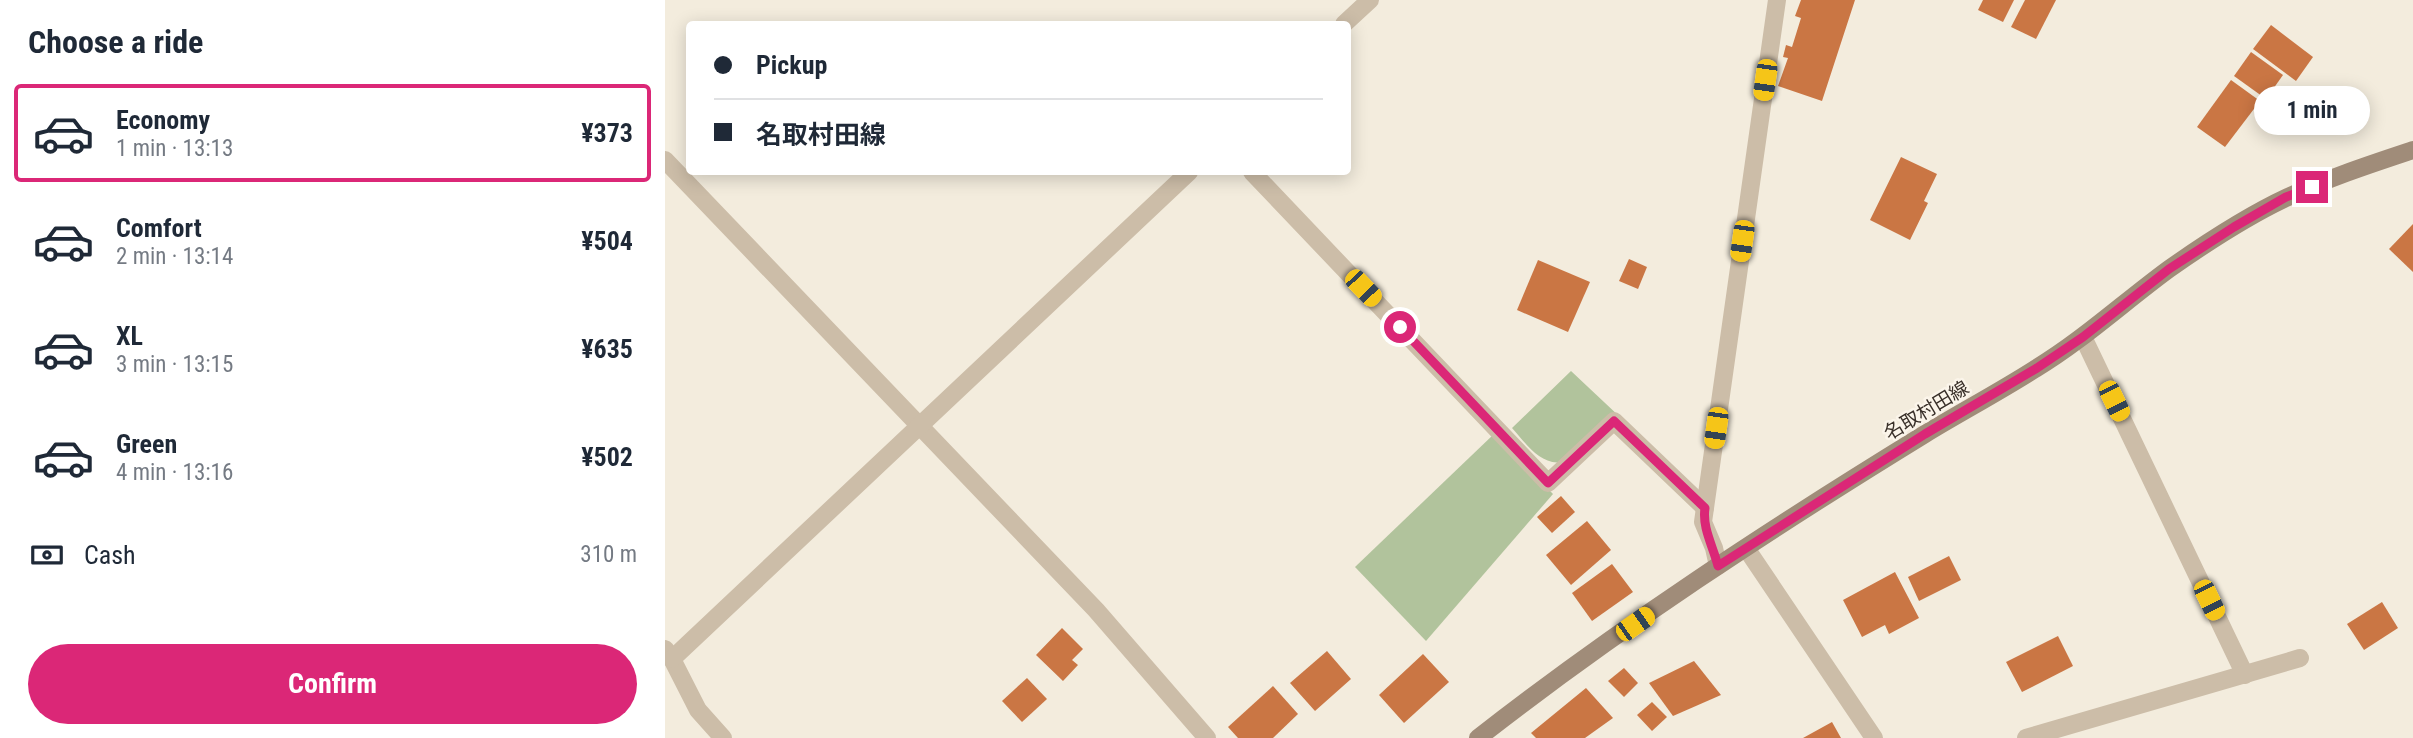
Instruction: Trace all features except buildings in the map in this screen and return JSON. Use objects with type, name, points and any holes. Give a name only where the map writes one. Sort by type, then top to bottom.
[{"type":"main road","name":"名取村田線","points":[[1478,738],[1530,698],[1718,566],[1925,434],[2037,368],[2083,337],[2169,269],[2245,221],[2286,197],[2362,166],[2413,150]]},
{"type":"street","points":[[1347,21],[1370,0]]},
{"type":"street","points":[[1718,566],[1703,522],[1777,0]]},
{"type":"street","points":[[665,160],[1096,610],[1207,738]]},
{"type":"street","points":[[723,738],[698,710],[669,654],[921,426],[1186,175]]},
{"type":"street","points":[[1255,175],[1548,483],[1614,421],[1705,508]]},
{"type":"street","points":[[2083,337],[2245,674]]},
{"type":"street","points":[[1746,548],[1874,738]]},
{"type":"street","points":[[2026,738],[2300,658]]},
{"type":"green space","points":[[1571,371],[1621,418],[1562,462],[1554,462],[1540,457],[1512,428]]},
{"type":"green space","points":[[1494,434],[1553,494],[1426,641],[1355,567]]},
{"type":"route","points":[[1400,327],[1548,483],[1614,421],[1705,508],[1703,522],[1718,566],[1925,434],[2037,368],[2083,337],[2169,269],[2234,227],[2286,197],[2312,187]]}]
